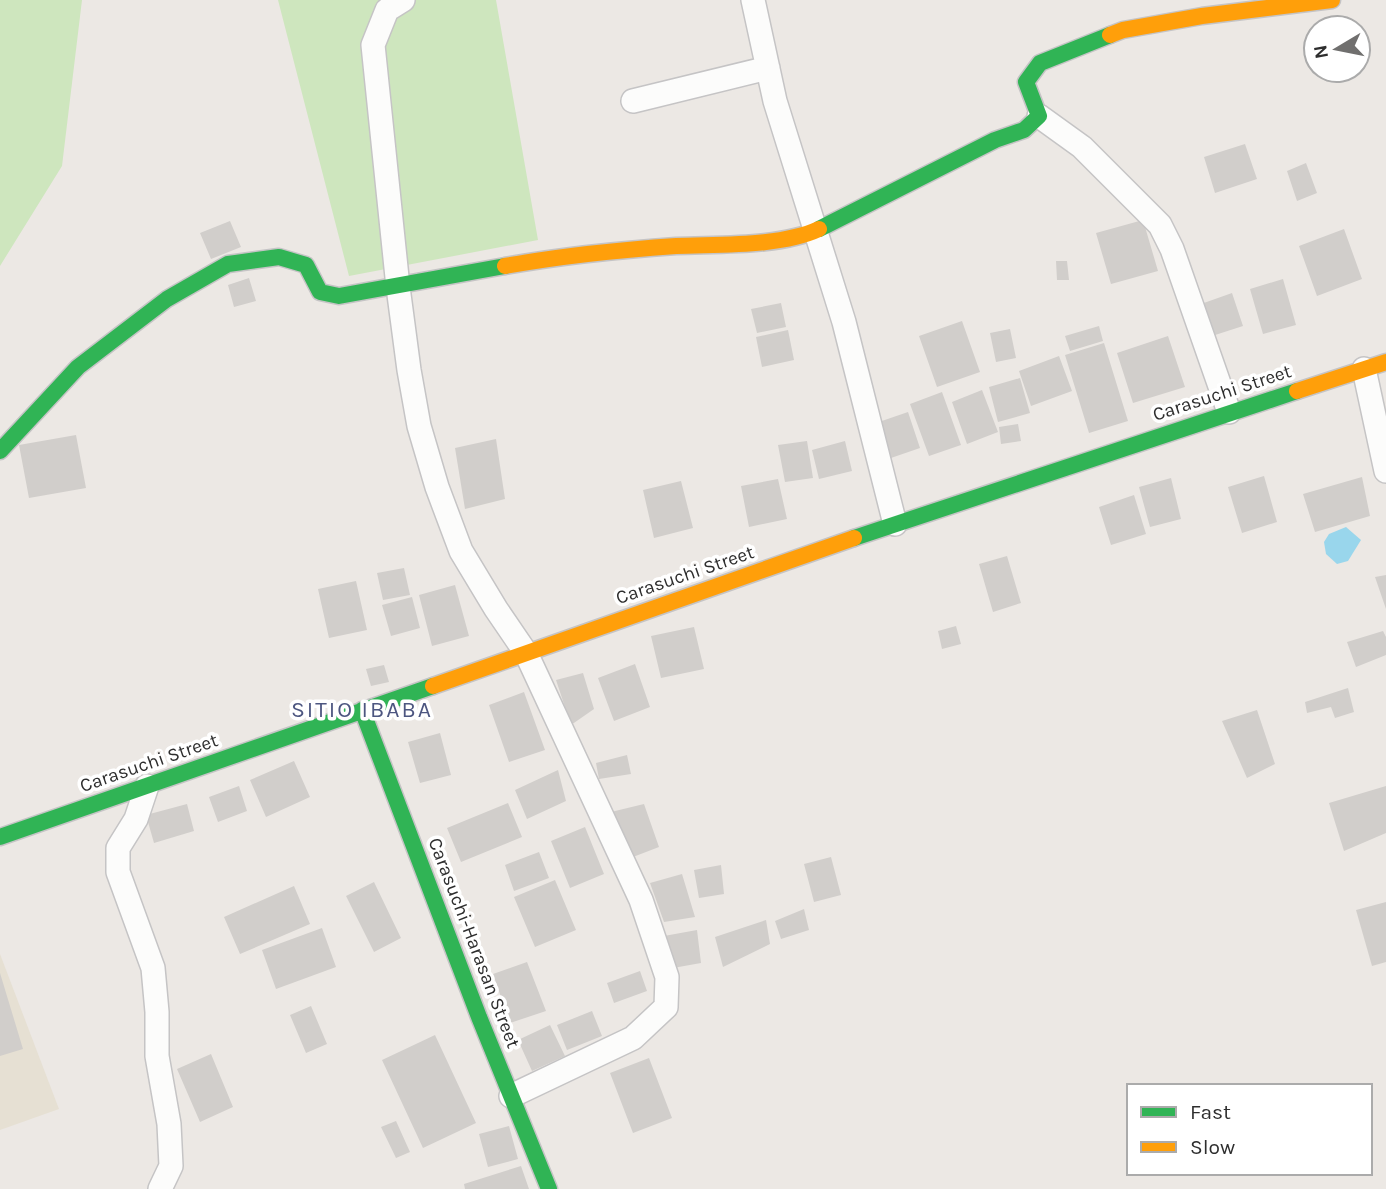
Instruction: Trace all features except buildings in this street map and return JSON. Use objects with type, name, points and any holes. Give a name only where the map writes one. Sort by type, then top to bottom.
[{"type":"street","points":[[403,0],[387,10],[373,45],[398,287],[419,426],[437,487],[461,551],[526,653],[641,900],[667,977],[666,1007],[633,1038],[511,1096]]},
{"type":"street","points":[[753,0],[775,101],[844,322],[895,524]]},
{"type":"street","points":[[1229,412],[1172,248],[1160,225],[1082,147],[1039,116],[1026,82],[1040,62],[1123,30],[1202,16],[1332,0]]},
{"type":"street","points":[[633,101],[768,68]]},
{"type":"street","points":[[0,451],[78,367],[167,299],[228,264],[279,257],[306,265],[320,292],[339,296],[560,257],[632,249],[777,240],[816,231],[995,140],[1024,130],[1039,116]]},
{"type":"street","name":"Carasuchi Street","points":[[0,837],[895,524],[1386,362]]},
{"type":"street","points":[[1364,369],[1386,471]]},
{"type":"street","name":"Carasuchi-Harasan Street","points":[[362,710],[549,1189]]},
{"type":"street","points":[[147,786],[136,819],[118,848],[118,872],[153,968],[157,1056],[169,1124],[171,1166],[160,1189]]},
{"type":"shaded area","points":[[0,954],[59,1109],[0,1130]]},
{"type":"green space","points":[[0,0],[82,0],[62,166],[0,266]]},
{"type":"green space","points":[[278,0],[496,0],[538,240],[349,276]]},
{"type":"water","points":[[1346,527],[1361,540],[1348,561],[1337,564],[1326,554],[1324,542],[1329,534]]},
{"type":"traffic: fast","points":[[819,229],[995,140],[1024,130],[1039,116],[1026,82],[1040,63],[1110,35]]},
{"type":"traffic: fast","points":[[0,451],[78,367],[167,299],[228,264],[279,257],[306,265],[320,292],[339,296],[505,266]]},
{"type":"traffic: fast","points":[[854,538],[1297,391]]},
{"type":"traffic: fast","points":[[0,837],[433,686]]},
{"type":"traffic: fast","points":[[362,710],[479,1017],[549,1189]]},
{"type":"traffic: slow","points":[[1110,35],[1123,30],[1202,16],[1332,0]]},
{"type":"traffic: slow","points":[[505,266],[633,249],[768,242],[819,229]]},
{"type":"traffic: slow","points":[[1297,391],[1386,362]]},
{"type":"traffic: slow","points":[[433,686],[854,538]]},
{"type":"district","name":"SITIO IBABA","points":[[362,709]]}]
